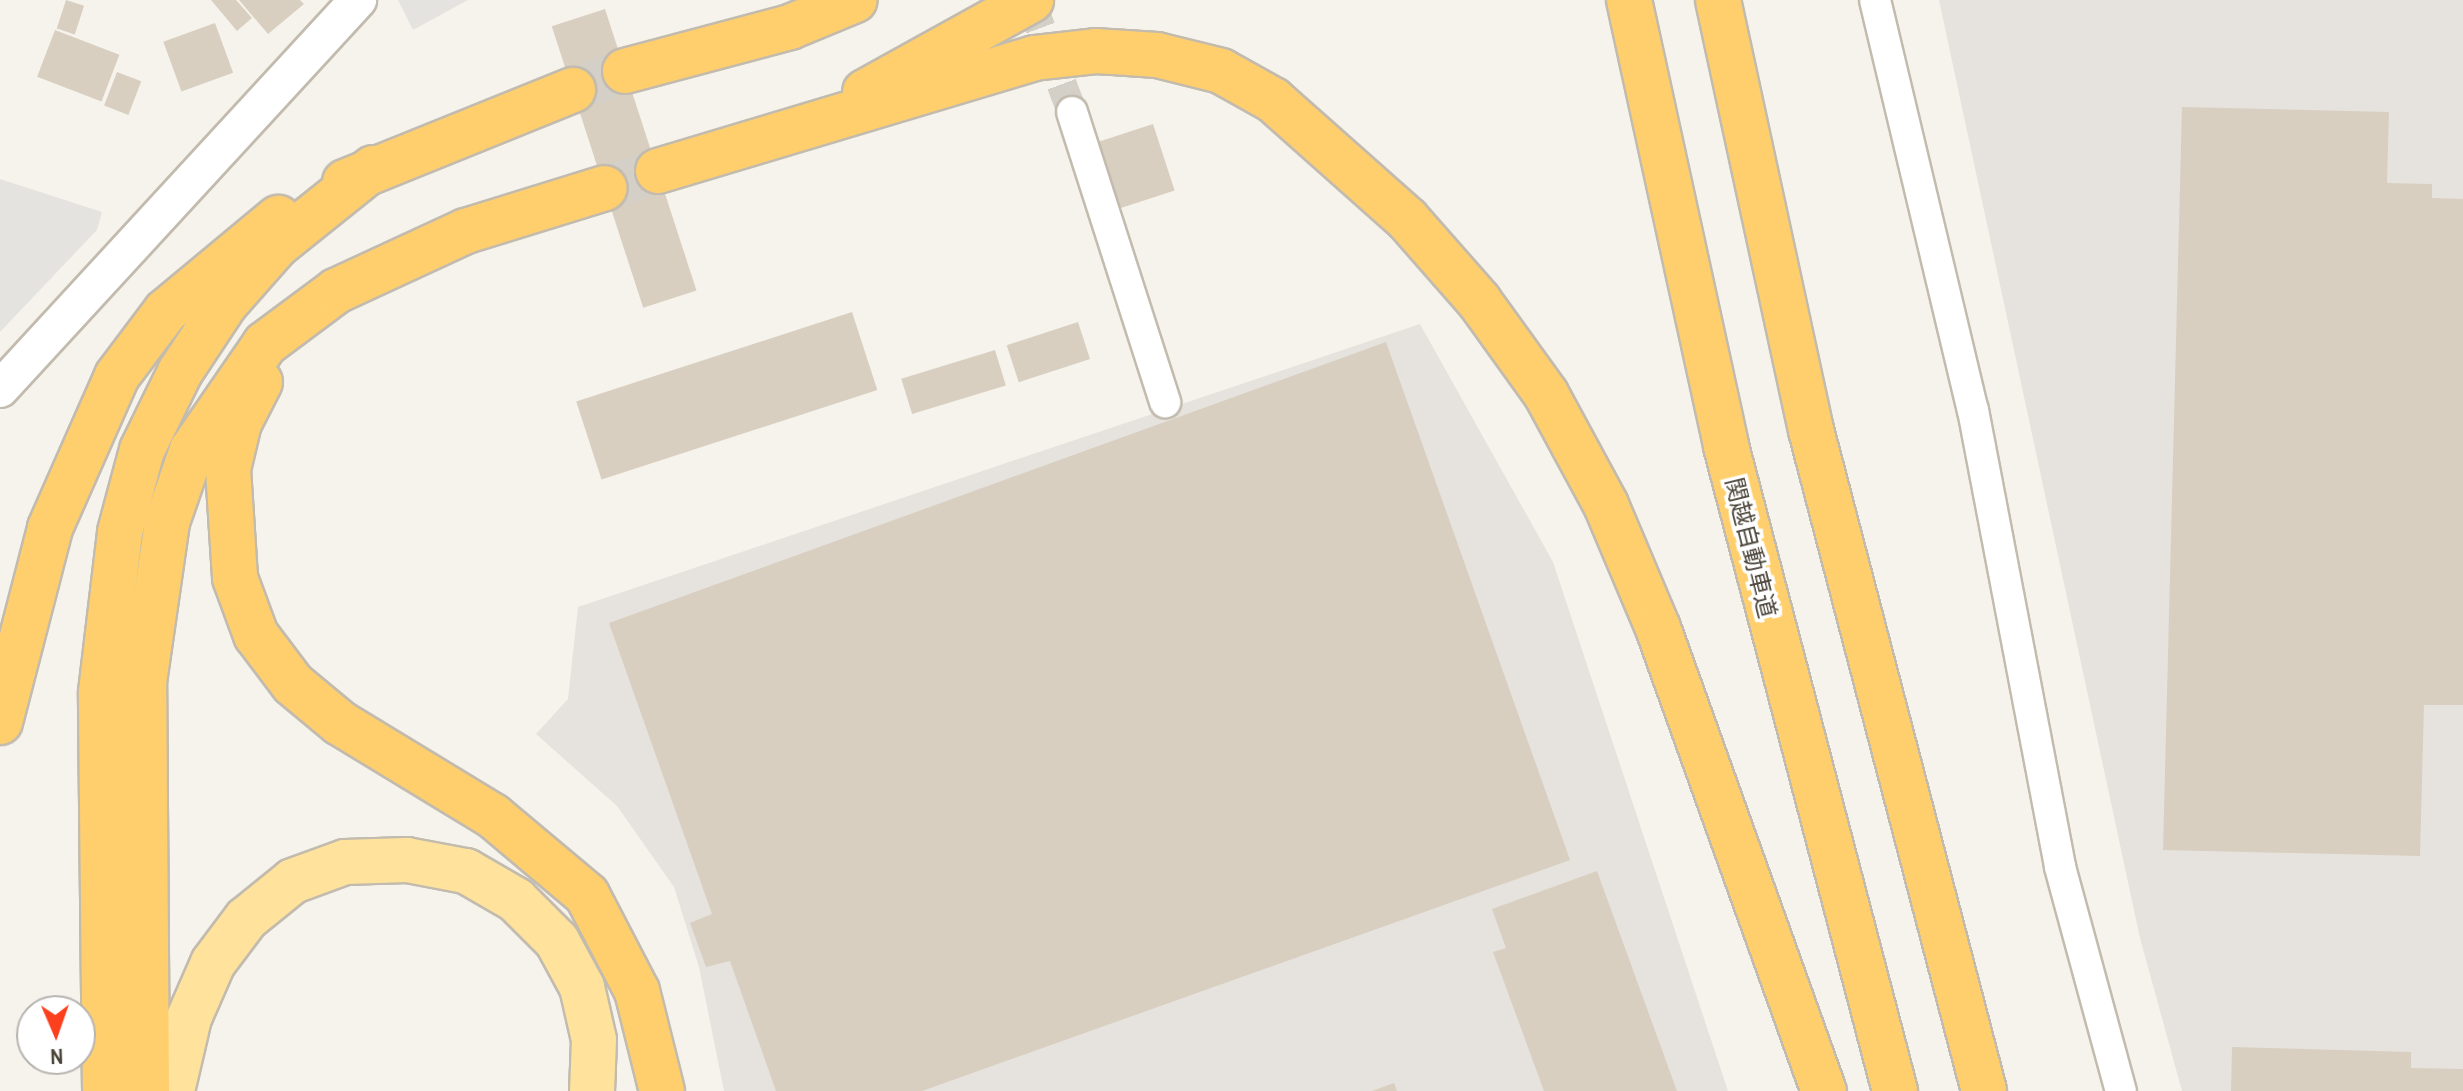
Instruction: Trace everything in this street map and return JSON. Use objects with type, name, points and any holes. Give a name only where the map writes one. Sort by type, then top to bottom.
[{"type":"highway","points":[[790,27],[855,0]]},
{"type":"highway","points":[[625,71],[790,27],[876,0]]},
{"type":"highway","points":[[812,125],[1031,0]]},
{"type":"highway","name":"関越自動車道","points":[[1629,0],[1726,446],[1895,1091]]},
{"type":"highway","points":[[1718,0],[1811,430],[1890,746],[1984,1091]]},
{"type":"highway","points":[[1744,0],[1890,746]]},
{"type":"highway","points":[[658,171],[1034,58],[1096,51],[1157,55],[1221,71],[1273,100],[1335,149],[1479,301],[1546,394],[1606,505],[1727,809],[1824,1091]]},
{"type":"highway","points":[[0,722],[50,528],[117,376],[166,311],[223,257],[296,206],[373,168],[573,90]]},
{"type":"highway","points":[[105,1091],[101,692],[120,532],[142,450],[180,372],[225,304],[277,245],[373,168]]},
{"type":"highway","points":[[147,1091],[144,682],[167,522],[192,450],[223,395],[265,344],[336,291],[466,231],[605,188]]},
{"type":"highway","points":[[336,291],[293,335],[239,423],[228,522],[235,578],[256,635],[293,684],[340,723],[493,816],[587,895],[637,991],[662,1091]]},
{"type":"main road","points":[[172,1091],[189,1018],[213,963],[246,919],[293,881],[345,862],[407,860],[466,871],[516,900],[557,941],[582,987],[594,1040],[592,1091]]},
{"type":"street","points":[[0,389],[358,0]]},
{"type":"street","points":[[1875,0],[1973,410],[2060,867],[2121,1091]]},
{"type":"street","points":[[1072,112],[1165,402]]},
{"type":"shaded area","points":[[398,0],[468,0],[413,30]]},
{"type":"shaded area","points":[[1939,0],[2463,0],[2463,1091],[2182,1091],[2140,938]]},
{"type":"shaded area","points":[[0,179],[102,212],[97,230],[0,332]]},
{"type":"shaded area","points":[[1420,324],[1553,562],[1728,1091],[724,1091],[699,967],[674,887],[617,806],[536,734],[568,699],[578,607]]},
{"type":"building","points":[[66,0],[84,6],[75,34],[57,29]]},
{"type":"building","points":[[211,0],[236,0],[252,18],[237,31]]},
{"type":"building","points":[[239,0],[300,0],[304,4],[268,34]]},
{"type":"building","points":[[605,9],[696,291],[643,308],[552,26]]},
{"type":"building","points":[[215,23],[233,73],[181,92],[163,42]]},
{"type":"building","points":[[55,30],[119,55],[101,101],[37,77]]},
{"type":"building","points":[[117,72],[141,81],[128,115],[104,106]]},
{"type":"building","points":[[2182,107],[2389,112],[2387,183],[2432,184],[2432,198],[2463,199],[2463,705],[2424,705],[2420,856],[2163,850]]},
{"type":"building","points":[[1153,124],[1175,191],[1119,208],[1098,142]]},
{"type":"building","points":[[852,312],[877,390],[602,480],[576,402]]},
{"type":"building","points":[[1078,322],[1090,359],[1019,382],[1007,345]]},
{"type":"building","points":[[1386,342],[1570,860],[922,1091],[776,1091],[730,961],[706,967],[690,923],[712,914],[609,623]]},
{"type":"building","points":[[995,350],[1006,385],[912,414],[901,379]]},
{"type":"building","points":[[1597,871],[1677,1091],[1544,1091],[1493,952],[1506,948],[1492,909]]},
{"type":"building","points":[[2232,1047],[2411,1052],[2411,1068],[2463,1069],[2463,1091],[2231,1091]]},
{"type":"building","points":[[1394,1083],[1397,1091],[1372,1091]]},
{"type":"tunnel","points":[[1030,0],[1072,112]]},
{"type":"tunnel","points":[[573,90],[625,71]]},
{"type":"tunnel","points":[[605,188],[658,171]]}]
